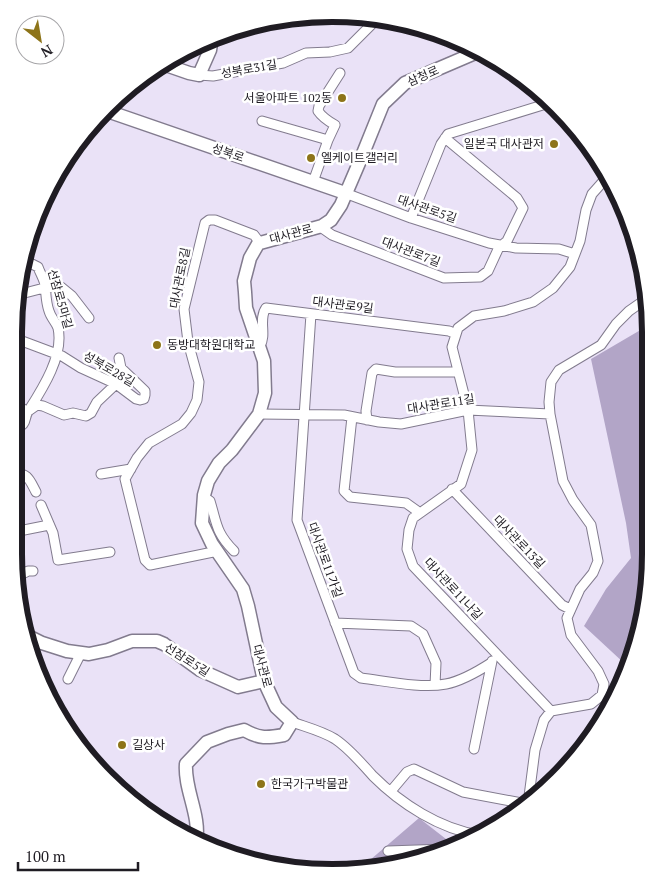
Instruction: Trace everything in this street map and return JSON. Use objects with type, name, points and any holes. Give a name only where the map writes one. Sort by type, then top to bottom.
[{"type":"main road","name":"성북로31길","points":[[173,67],[198,74],[210,48]]},
{"type":"main road","name":"삼청로","points":[[345,193],[383,104],[405,83],[471,55]]},
{"type":"main road","name":"성북로","points":[[113,113],[345,193]]},
{"type":"main road","name":"대사관로","points":[[292,722],[276,707],[264,680],[243,589],[202,523],[204,497],[210,477],[258,414],[265,393],[264,361],[246,308],[244,281],[250,258],[260,243],[325,228],[339,209],[345,193]]},
{"type":"main road","name":"선잠로5길","points":[[34,639],[67,651],[89,654],[108,650],[132,641],[157,641],[200,670],[238,687],[264,680]]},
{"type":"main road","points":[[196,833],[196,813],[185,775],[186,764],[207,742],[244,730],[255,736],[266,738],[284,736],[292,722]]},
{"type":"street","name":"성북로31길","points":[[198,74],[213,76],[283,63],[306,53],[330,52],[348,48],[371,25]]},
{"type":"street","points":[[313,182],[335,124],[326,120],[318,110],[340,73]]},
{"type":"street","points":[[411,218],[441,144],[448,134],[543,105]]},
{"type":"street","points":[[262,121],[328,140]]},
{"type":"street","points":[[445,138],[517,198],[523,208],[507,241],[501,245]]},
{"type":"street","points":[[456,334],[458,328],[474,316],[504,311],[533,302],[553,288],[570,267],[592,194],[603,182]]},
{"type":"street","name":"대사관로5길","points":[[345,193],[411,218],[489,243],[516,248],[559,249],[575,254]]},
{"type":"street","name":"대사관로8길","points":[[218,551],[150,565],[145,560],[126,479],[150,443],[182,424],[191,413],[197,400],[199,382],[188,342],[184,309],[205,223],[209,220],[215,220],[254,235],[260,243]]},
{"type":"street","points":[[294,240],[325,228]]},
{"type":"street","name":"대사관로7길","points":[[325,228],[332,235],[444,278],[480,277],[488,271],[501,245]]},
{"type":"street","name":"선잠로5마길","points":[[23,424],[27,412],[41,392],[57,353],[58,330],[56,322],[50,313],[38,267],[30,264]]},
{"type":"street","points":[[25,293],[44,288],[61,287],[72,296],[88,318]]},
{"type":"street","points":[[528,794],[535,750],[544,720],[551,711],[591,704],[602,695],[604,684],[598,671],[571,635],[567,618],[580,588],[593,574],[598,561],[591,525],[563,481],[550,414],[551,382],[559,370],[602,345],[616,324],[641,302]]},
{"type":"street","name":"대사관로9길","points":[[260,346],[263,340],[262,313],[266,308],[449,331],[456,334]]},
{"type":"street","points":[[304,414],[311,314]]},
{"type":"street","name":"대사관로11나길","points":[[456,334],[452,347],[468,410],[472,450],[461,484],[413,518],[407,549],[413,566],[551,711]]},
{"type":"street","name":"성북로28길","points":[[23,341],[57,353],[81,368],[116,384],[136,399],[144,399],[145,395],[142,388],[121,368],[119,358]]},
{"type":"street","points":[[367,420],[366,411],[372,373],[376,369],[395,372],[458,372]]},
{"type":"street","points":[[23,409],[27,412],[37,405],[64,414],[73,413],[86,416],[97,402],[116,384]]},
{"type":"street","name":"대사관로11길","points":[[258,414],[352,417],[401,424],[468,410],[550,414]]},
{"type":"street","name":"대사관로11가길","points":[[304,414],[297,520],[354,673],[361,678],[417,685],[445,684],[472,675],[491,663]]},
{"type":"street","points":[[352,417],[344,491],[350,497],[406,503],[420,513]]},
{"type":"street","points":[[101,474],[132,468]]},
{"type":"street","points":[[23,474],[26,475],[36,492]]},
{"type":"street","name":"대사관로13길","points":[[452,489],[562,605],[570,609]]},
{"type":"street","points":[[204,497],[210,501],[217,528],[223,539],[234,551]]},
{"type":"street","points":[[41,505],[53,533],[58,560],[110,552]]},
{"type":"street","points":[[23,530],[50,525]]},
{"type":"street","points":[[23,574],[33,571]]},
{"type":"street","points":[[335,623],[411,626],[423,634],[436,663],[435,684]]},
{"type":"street","points":[[68,679],[81,653]]},
{"type":"street","points":[[474,748],[491,663],[497,654]]},
{"type":"street","points":[[292,722],[334,739],[360,760],[391,791],[432,820],[468,833]]},
{"type":"street","points":[[391,791],[407,772],[414,769],[463,792],[518,802]]},
{"type":"street","points":[[388,852],[425,850]]},
{"type":"shaded area","points":[[642,329],[642,575],[637,615],[623,662],[584,626],[606,589],[631,558],[626,523],[591,359]]},
{"type":"shaded area","points":[[419,818],[449,842],[413,854],[367,863]]},
{"type":"place","name":"서울아파트 102동","points":[[342,98]]},
{"type":"place","name":"일본국 대사관저","points":[[554,144]]},
{"type":"place","name":"엘케이트갤러리","points":[[311,158]]},
{"type":"place","name":"동방대학원대학교","points":[[157,345]]},
{"type":"place","name":"길상사","points":[[122,745]]},
{"type":"place","name":"한국가구박물관","points":[[261,784]]}]
